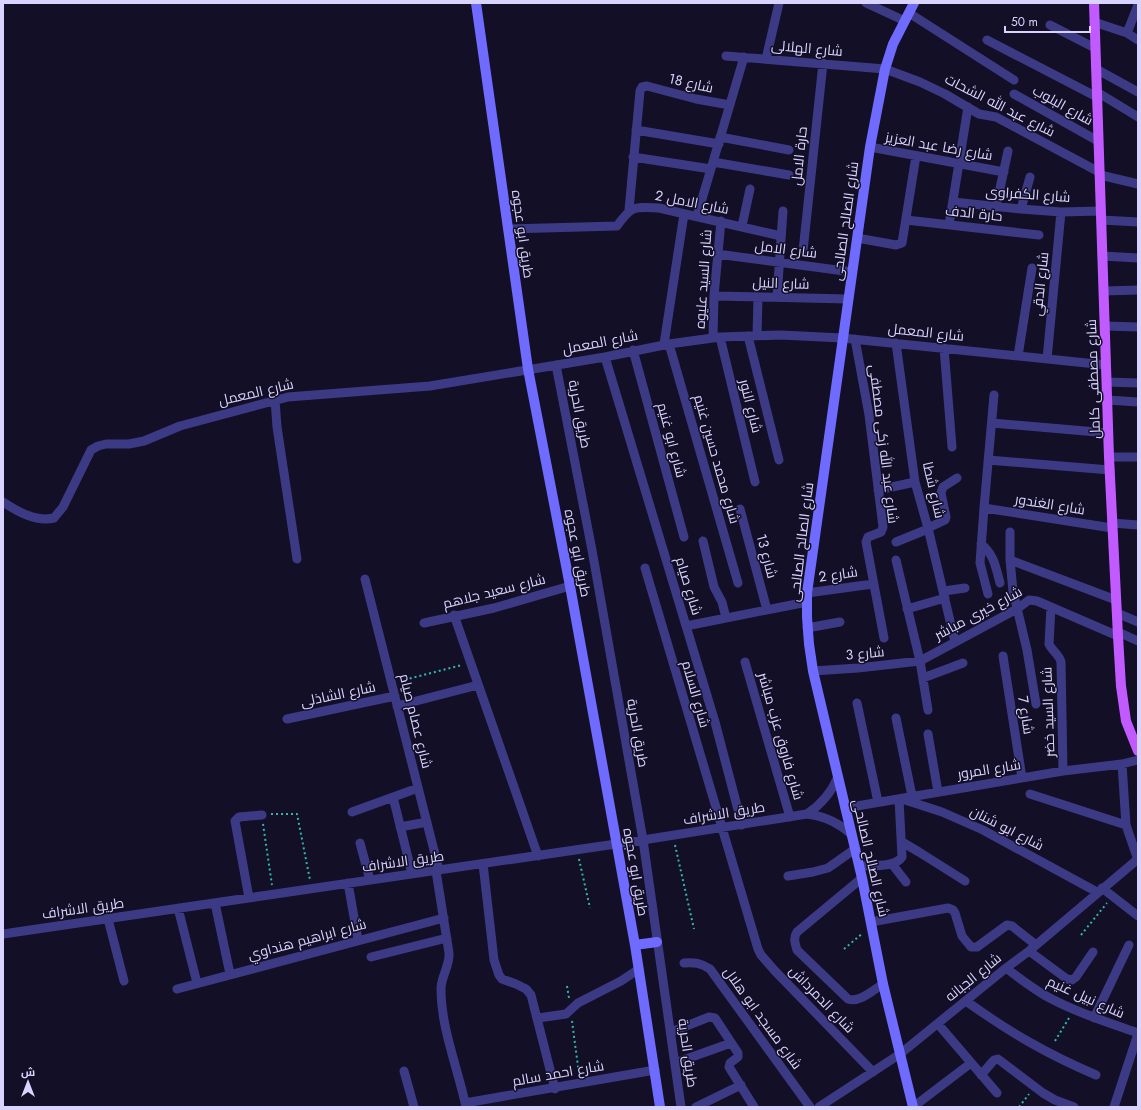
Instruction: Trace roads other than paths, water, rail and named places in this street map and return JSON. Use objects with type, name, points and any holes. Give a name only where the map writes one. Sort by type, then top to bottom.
[{"type":"main road","name":"شارع مصطفى كامل","points":[[1094,3],[1108,433],[1116,600],[1123,704],[1126,721],[1138,751]]},
{"type":"street","name":"طريق ابو عجوه","points":[[476,3],[528,370],[570,586],[617,844],[639,969],[660,1107]]},
{"type":"street","points":[[766,59],[779,3]]},
{"type":"street","points":[[866,3],[907,17],[1014,80]]},
{"type":"street","name":"شارع الصالح الصالحى","points":[[913,1107],[883,984],[862,878],[813,671],[807,628],[807,598],[842,338],[870,147],[885,69],[893,44],[914,3]]},
{"type":"street","points":[[1127,33],[1138,5]]},
{"type":"street","points":[[1094,22],[1127,33],[1138,40]]},
{"type":"street","points":[[1050,25],[1095,48]]},
{"type":"street","points":[[987,40],[1097,94],[1138,117]]},
{"type":"street","name":"شارع الهلالى","points":[[726,56],[885,69]]},
{"type":"street","points":[[697,216],[744,57]]},
{"type":"street","name":"حارة الامل","points":[[803,251],[823,63]]},
{"type":"street","name":"شارع عبد الله الشحات","points":[[885,69],[920,82],[979,114],[996,117],[1100,174],[1138,184]]},
{"type":"street","points":[[1096,69],[1138,92]]},
{"type":"street","name":"شارع 18","points":[[636,130],[640,91],[642,87],[647,86],[696,99],[730,105]]},
{"type":"street","name":"شارع البلوب","points":[[1014,94],[1098,141]]},
{"type":"street","points":[[949,225],[968,107]]},
{"type":"street","points":[[508,229],[617,226],[629,210],[636,130],[789,150]]},
{"type":"street","name":"شارع رضا عبد العزيز","points":[[870,147],[1004,172]]},
{"type":"street","points":[[996,207],[1008,151]]},
{"type":"street","points":[[857,238],[898,246],[902,241],[916,156]]},
{"type":"street","points":[[633,157],[789,175]]},
{"type":"street","points":[[1021,209],[1030,176]]},
{"type":"street","points":[[742,226],[750,189]]},
{"type":"street","name":"شارع الكفراوى","points":[[953,202],[1101,216],[1138,222]]},
{"type":"street","name":"شارع الامل 2","points":[[629,210],[640,207],[659,208],[782,236]]},
{"type":"street","points":[[777,297],[783,212]]},
{"type":"street","name":"شارع الدقي","points":[[1047,359],[1061,212]]},
{"type":"street","points":[[667,344],[684,214]]},
{"type":"street","name":"حارة الدف","points":[[906,220],[1039,235]]},
{"type":"street","name":"شارع السيد عليوه","points":[[716,338],[714,296],[721,221]]},
{"type":"street","name":"شارع الامل","points":[[717,254],[852,272]]},
{"type":"street","points":[[1102,256],[1138,258]]},
{"type":"street","points":[[1018,356],[1032,268]]},
{"type":"street","points":[[1104,291],[1138,290]]},
{"type":"street","name":"شارع النيل","points":[[714,296],[848,299]]},
{"type":"street","points":[[758,297],[753,335],[779,460]]},
{"type":"street","points":[[1105,326],[1138,327]]},
{"type":"street","name":"شارع المعمل","points":[[3,502],[12,508],[35,518],[42,520],[54,518],[63,507],[91,450],[98,446],[106,444],[129,444],[144,441],[180,426],[275,400],[302,396],[424,387],[605,357],[667,344],[753,335],[804,335],[1106,365]]},
{"type":"street","name":"شارع النور","points":[[716,338],[755,482]]},
{"type":"street","name":"شارع عبد الله زكى مصطفى","points":[[855,339],[869,415],[883,527],[881,532],[868,537],[866,542],[884,638]]},
{"type":"street","name":"شارع شطا","points":[[896,343],[915,482],[928,528],[955,642]]},
{"type":"street","name":"شارع محمد حسين غنيم","points":[[667,344],[738,583]]},
{"type":"street","points":[[944,348],[952,447]]},
{"type":"street","name":"شارع ابو غنيم","points":[[633,350],[684,537]]},
{"type":"street","name":"شارع صيام","points":[[605,357],[715,722],[742,825]]},
{"type":"street","name":"طريق الحرية","points":[[556,365],[593,558],[643,840],[681,1107]]},
{"type":"street","points":[[1107,382],[1138,383]]},
{"type":"street","points":[[988,594],[980,563],[994,395]]},
{"type":"street","points":[[275,400],[297,559]]},
{"type":"street","points":[[1107,400],[1138,402]]},
{"type":"street","points":[[992,423],[1108,433]]},
{"type":"street","points":[[1109,457],[1138,457]]},
{"type":"street","points":[[988,460],[1110,470]]},
{"type":"street","points":[[896,542],[945,520],[940,493],[944,487],[957,478]]},
{"type":"street","points":[[878,490],[915,482]]},
{"type":"street","name":"شارع الغندور","points":[[984,508],[1112,526],[1138,525]]},
{"type":"street","name":"شارع 13","points":[[740,509],[767,610]]},
{"type":"street","points":[[1010,532],[1010,560],[1013,591],[1027,650],[1036,704]]},
{"type":"street","points":[[702,541],[714,587],[722,602],[726,618]]},
{"type":"street","points":[[981,544],[992,554],[1000,584]]},
{"type":"street","points":[[896,560],[920,661],[928,710]]},
{"type":"street","points":[[1010,560],[1116,600]]},
{"type":"street","name":"شارع السلام","points":[[645,568],[756,943]]},
{"type":"street","name":"شارع عصام صيام","points":[[365,579],[438,870],[450,958],[441,984],[442,1006],[447,1036],[466,1105]]},
{"type":"street","name":"شارع 2","points":[[686,626],[767,610],[807,598],[873,584]]},
{"type":"street","name":"شارع سعيد جلاهم","points":[[424,622],[454,615],[471,614],[570,586]]},
{"type":"street","points":[[907,609],[965,588]]},
{"type":"street","name":"شارع خيرى مباشر","points":[[920,661],[1034,599],[1138,641]]},
{"type":"street","name":"شارع السيد خضر","points":[[1051,607],[1049,644],[1058,654],[1061,662],[1063,771]]},
{"type":"street","points":[[1117,613],[1138,622]]},
{"type":"street","points":[[454,615],[538,856]]},
{"type":"street","points":[[807,628],[840,622]]},
{"type":"street","name":"شارع 7","points":[[1003,656],[1022,778]]},
{"type":"street","name":"شارع 3","points":[[813,671],[858,668],[920,661]]},
{"type":"street","name":"شارع فاروق عزب مباشر","points":[[745,662],[790,817]]},
{"type":"street","points":[[923,678],[963,663]]},
{"type":"street","points":[[397,706],[478,685]]},
{"type":"street","name":"شارع الشاذلى","points":[[287,719],[395,696]]},
{"type":"street","points":[[857,703],[878,802]]},
{"type":"street","points":[[896,718],[912,796]]},
{"type":"street","points":[[928,734],[938,792]]},
{"type":"street","name":"شارع المرور","points":[[845,808],[1063,771],[1122,764],[1138,760]]},
{"type":"street","points":[[1122,764],[1126,825],[1138,859]]},
{"type":"street","name":"طريق الاشراف","points":[[808,814],[823,802],[838,777]]},
{"type":"street","points":[[352,812],[418,788]]},
{"type":"street","points":[[1030,794],[1126,825]]},
{"type":"street","points":[[393,797],[412,874]]},
{"type":"street","points":[[859,866],[892,864],[900,861],[902,857],[902,842],[900,798]]},
{"type":"street","name":"شارع ابو شنان","points":[[900,798],[942,812],[983,830],[1112,896],[1138,916]]},
{"type":"street","name":"طريق الاشراف","points":[[3,934],[673,836],[808,814],[827,818],[845,828],[852,835]]},
{"type":"street","points":[[249,898],[235,820],[239,817],[262,815]]},
{"type":"street","points":[[400,827],[427,822]]},
{"type":"street","points":[[902,842],[965,881]]},
{"type":"street","points":[[360,843],[370,880]]},
{"type":"street","points":[[788,876],[828,868],[855,849]]},
{"type":"street","name":"شارع الجبانه","points":[[819,1107],[900,1054],[1029,951],[1138,859]]},
{"type":"street","points":[[482,864],[494,960],[499,975],[502,979],[526,989],[531,995],[555,1089]]},
{"type":"street","points":[[892,864],[906,882]]},
{"type":"street","points":[[862,878],[797,932],[794,942],[797,950],[848,999],[858,999],[883,984]]},
{"type":"street","points":[[348,884],[358,940]]},
{"type":"street","points":[[215,903],[230,974]]},
{"type":"street","points":[[178,908],[197,983]]},
{"type":"street","points":[[872,924],[948,908],[953,910],[955,913],[962,936],[971,947],[977,947],[1008,925],[1012,926],[1036,944]]},
{"type":"street","name":"شارع ابراهيم هنداوي","points":[[177,989],[444,918]]},
{"type":"street","points":[[108,919],[124,981]]},
{"type":"street","points":[[371,957],[447,938]]},
{"type":"street","points":[[635,946],[657,942]]},
{"type":"street","name":"شارع الدمرداش","points":[[756,943],[762,955],[776,971],[873,1072]]},
{"type":"street","points":[[1094,1018],[1129,945]]},
{"type":"street","points":[[1029,951],[1072,980],[1076,977],[1093,952]]},
{"type":"street","name":"شارع مسجد ابو هلال","points":[[684,963],[692,962],[702,964],[710,969],[810,1107]]},
{"type":"street","name":"شارع نبيل غنيم","points":[[1006,968],[1026,984],[1046,997],[1094,1018],[1138,1034]]},
{"type":"street","points":[[538,1018],[566,1014],[578,1003],[614,985],[639,969]]},
{"type":"street","points":[[966,1000],[996,1023],[1028,1043],[1096,1076]]},
{"type":"street","points":[[670,1032],[710,1016],[716,1019],[738,1053],[737,1058],[730,1063],[729,1066],[754,1107]]},
{"type":"street","points":[[938,1024],[997,1093]]},
{"type":"street","points":[[1114,1107],[1133,1063],[1138,1034]]},
{"type":"street","points":[[675,1063],[731,1043]]},
{"type":"street","points":[[981,1075],[995,1060],[998,1059],[1055,1100],[1074,1107]]},
{"type":"street","points":[[913,1107],[971,1063]]},
{"type":"street","name":"شارع احمد سالم","points":[[466,1105],[481,1104],[655,1070]]},
{"type":"street","points":[[404,1071],[414,1107]]},
{"type":"street","points":[[696,1107],[741,1085]]}]
